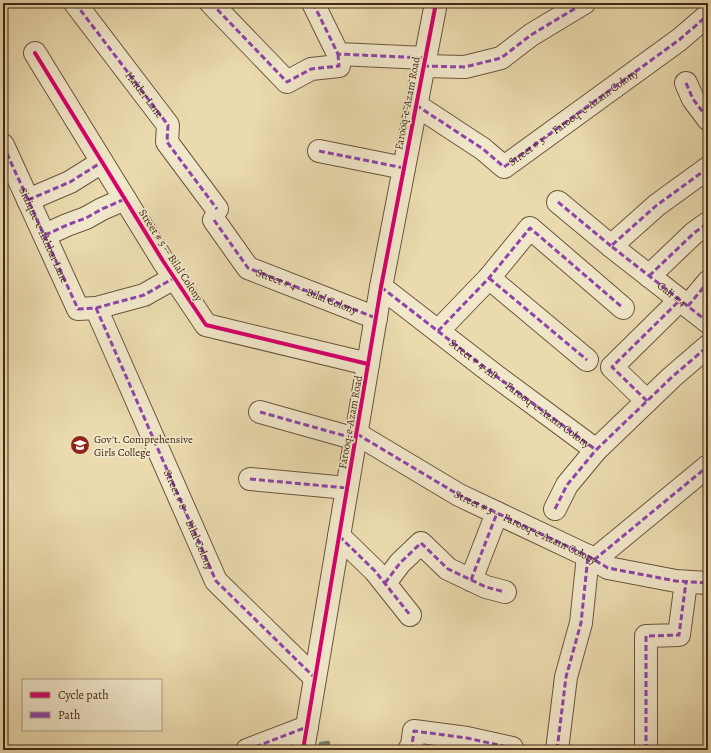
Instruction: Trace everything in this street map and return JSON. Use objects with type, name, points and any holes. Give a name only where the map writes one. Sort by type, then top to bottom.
[{"type":"street","name":"Haider Lane","points":[[75,3],[168,125],[167,142],[215,215]]},
{"type":"street","points":[[213,4],[287,82],[311,69],[339,66],[338,54],[313,3]]},
{"type":"street","name":"Farooq-e-Azam Road","points":[[303,750],[381,287],[436,3]]},
{"type":"street","points":[[338,54],[465,67],[501,58],[531,35],[584,3]]},
{"type":"street","name":"Street # 3 -- Farooq-e-Azam Colony","points":[[416,105],[483,149],[504,167],[667,49],[708,15]]},
{"type":"street","name":"Street # 5 -- Bilal Colony","points":[[35,53],[174,278],[206,325],[368,364]]},
{"type":"street","points":[[686,83],[693,99],[708,119]]},
{"type":"street","name":"Sidique-e-Akhbar Lane","points":[[3,145],[78,309],[96,308]]},
{"type":"street","points":[[319,151],[404,168]]},
{"type":"street","points":[[28,200],[70,182],[102,162]]},
{"type":"street","points":[[611,246],[657,205],[708,168]]},
{"type":"street","points":[[45,235],[86,218],[125,199]]},
{"type":"street","name":"Gali # 4","points":[[558,202],[611,246],[708,322]]},
{"type":"street","name":"Street # 4 -- Bilal Colony","points":[[215,215],[248,268],[376,318]]},
{"type":"street","points":[[651,278],[694,232],[708,223]]},
{"type":"street","points":[[438,331],[489,278],[530,228],[623,308]]},
{"type":"street","points":[[96,308],[144,295],[174,278]]},
{"type":"street","points":[[489,278],[587,360]]},
{"type":"street","points":[[647,401],[612,367],[708,282]]},
{"type":"street","name":"Street # 4-AB -- Farooq-e-Azam Colony","points":[[381,287],[492,373],[596,450],[672,377],[708,346]]},
{"type":"street","name":"Street # 8 -- Bilal Colony","points":[[96,308],[216,581],[316,678]]},
{"type":"street","name":"Street # 5 -- Farooq-e-Azam Colony","points":[[260,412],[356,436],[459,495],[591,558],[608,568],[686,582],[708,583]]},
{"type":"street","points":[[555,509],[567,485],[596,450]]},
{"type":"street","points":[[558,750],[566,677],[581,623],[591,558],[708,466]]},
{"type":"street","points":[[250,479],[348,488]]},
{"type":"street","points":[[471,580],[497,513]]},
{"type":"street","points":[[339,536],[375,571],[410,615]]},
{"type":"street","points":[[385,583],[400,564],[421,543],[448,569],[486,587],[505,592]]},
{"type":"street","points":[[646,750],[646,636],[679,635],[686,582]]},
{"type":"street","points":[[247,750],[307,726]]},
{"type":"street","points":[[409,750],[412,745],[414,731],[467,738],[512,748]]},
{"type":"waterway","points":[[320,750],[321,744],[328,743],[327,750]]},
{"type":"marked path","points":[[75,3],[168,125],[167,142],[217,209]]},
{"type":"marked path","points":[[211,3],[287,82],[311,69],[339,66],[338,54]]},
{"type":"marked path","points":[[313,3],[338,54],[425,58]]},
{"type":"marked path","points":[[423,66],[465,67],[501,58],[531,35],[584,3]]},
{"type":"marked path","points":[[416,105],[483,149],[504,167],[679,40],[708,15]]},
{"type":"marked path","points":[[686,83],[693,99],[708,119]]},
{"type":"marked path","points":[[3,145],[78,309],[96,308],[144,295],[174,278]]},
{"type":"marked path","points":[[319,151],[404,168]]},
{"type":"marked path","points":[[28,200],[70,182],[102,162]]},
{"type":"marked path","points":[[708,168],[657,205],[611,246],[708,322]]},
{"type":"marked path","points":[[45,235],[86,218],[125,199]]},
{"type":"marked path","points":[[558,202],[611,246]]},
{"type":"marked path","points":[[214,220],[248,268],[376,318]]},
{"type":"marked path","points":[[649,276],[694,233],[708,223]]},
{"type":"marked path","points":[[438,331],[489,278],[530,228],[623,308]]},
{"type":"marked path","points":[[489,278],[587,360]]},
{"type":"marked path","points":[[688,306],[708,282]]},
{"type":"marked path","points":[[381,287],[492,373],[596,450],[672,377],[708,346]]},
{"type":"marked path","points":[[647,401],[612,367],[680,300]]},
{"type":"marked path","points":[[96,308],[216,581],[315,678]]},
{"type":"marked path","points":[[260,412],[356,439]]},
{"type":"marked path","points":[[357,434],[459,495],[588,556],[608,568],[676,581],[708,583]]},
{"type":"marked path","points":[[555,509],[567,485],[596,450]]},
{"type":"marked path","points":[[594,560],[708,466]]},
{"type":"marked path","points":[[250,479],[347,488]]},
{"type":"marked path","points":[[471,580],[497,513]]},
{"type":"marked path","points":[[339,536],[375,571],[410,615]]},
{"type":"marked path","points":[[385,583],[400,563],[421,543],[448,569],[486,587],[505,592]]},
{"type":"marked path","points":[[557,750],[566,677],[581,623],[588,556]]},
{"type":"marked path","points":[[646,750],[646,636],[679,635],[686,582]]},
{"type":"marked path","points":[[247,750],[307,727]]},
{"type":"marked path","points":[[409,750],[412,745],[414,731],[467,738],[512,748]]},
{"type":"cycle path","points":[[303,750],[381,287],[436,3]]},
{"type":"cycle path","points":[[35,53],[163,261],[206,325],[368,364]]},
{"type":"place","name":"Gov't. Comprehensive Girls College","points":[[80,445]]}]
